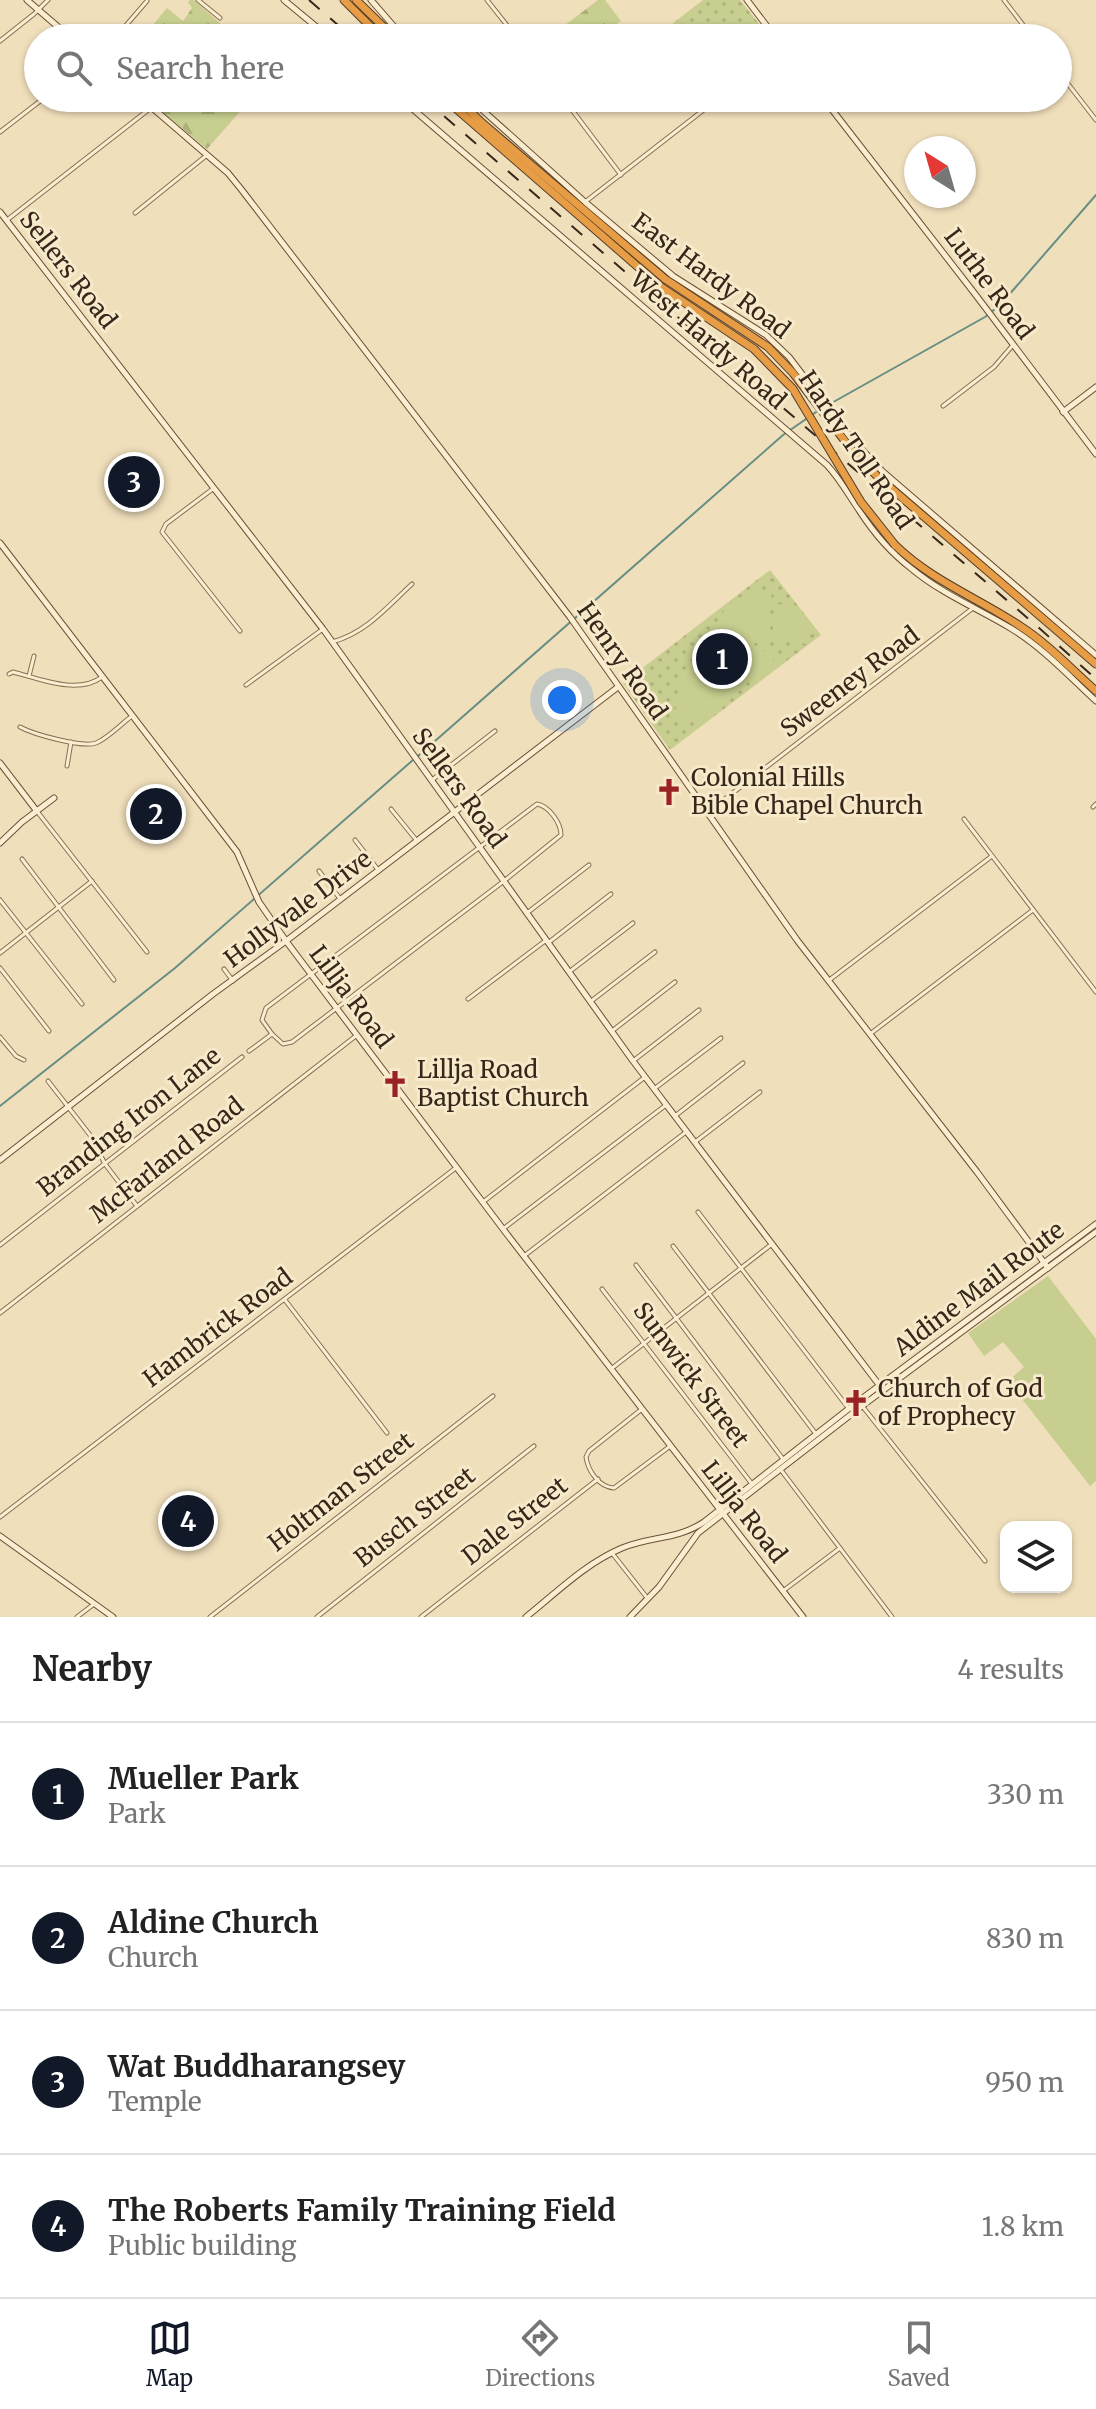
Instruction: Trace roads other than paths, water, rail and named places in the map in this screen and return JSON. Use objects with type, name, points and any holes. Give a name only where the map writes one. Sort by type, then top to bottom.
[{"type":"highway","points":[[344,0],[368,24]]},
{"type":"highway","points":[[356,0],[381,24]]},
{"type":"highway","name":"Hardy Toll Road","points":[[460,112],[661,287],[754,349],[793,389],[861,502],[895,545],[915,564],[1023,628],[1096,691]]},
{"type":"highway","name":"Hardy Toll Road","points":[[471,112],[656,272],[768,347],[786,365],[854,453],[879,478],[1095,661]]},
{"type":"street","points":[[27,0],[54,24]]},
{"type":"street","points":[[0,41],[48,0]]},
{"type":"street","points":[[198,0],[220,18]]},
{"type":"street","points":[[284,0],[313,24]]},
{"type":"street","points":[[371,0],[392,24]]},
{"type":"street","points":[[487,0],[506,24]]},
{"type":"street","points":[[747,0],[765,24]]},
{"type":"street","points":[[1004,0],[1022,24]]},
{"type":"street","points":[[127,24],[147,1]]},
{"type":"street","points":[[1072,89],[1096,120]]},
{"type":"street","points":[[0,132],[26,112]]},
{"type":"street","points":[[7,220],[146,112]]},
{"type":"street","name":"Henry Road","points":[[158,112],[208,155],[241,189],[576,625],[797,940],[1046,1265]]},
{"type":"street","name":"West Hardy Road","points":[[416,112],[836,475],[858,510],[891,550],[921,576],[1036,646],[1096,701]]},
{"type":"street","name":"East Hardy Road","points":[[485,112],[673,276],[766,335],[789,357],[864,453],[882,471],[1095,661]]},
{"type":"street","points":[[574,112],[621,175]]},
{"type":"street","points":[[585,202],[701,112]]},
{"type":"street","name":"Luthe Road","points":[[834,112],[1096,454]]},
{"type":"street","points":[[135,213],[208,155]]},
{"type":"street","name":"Sellers Road","points":[[0,212],[323,629],[633,1061],[882,1388]]},
{"type":"street","points":[[943,406],[994,367],[1013,345]]},
{"type":"street","points":[[1063,412],[1096,387]]},
{"type":"street","points":[[214,488],[166,524],[162,532],[240,631]]},
{"type":"street","name":"Lillja Road","points":[[0,543],[240,857],[255,893],[286,941],[503,1229],[803,1617]]},
{"type":"street","points":[[332,642],[343,639],[379,616],[412,584]]},
{"type":"street","name":"Sweeney Road","points":[[708,812],[973,608]]},
{"type":"street","points":[[246,685],[323,629]]},
{"type":"street","points":[[29,676],[34,656]]},
{"type":"street","points":[[9,674],[13,672],[79,686],[102,677]]},
{"type":"street","name":"Hollyvale Drive","points":[[0,1160],[618,687]]},
{"type":"street","points":[[20,727],[71,742],[94,744],[132,716]]},
{"type":"street","points":[[432,780],[495,731]]},
{"type":"street","points":[[67,766],[71,742]]},
{"type":"street","points":[[0,763],[147,952]]},
{"type":"street","points":[[0,843],[54,798]]},
{"type":"street","points":[[537,804],[545,807],[559,825],[561,835],[337,1009],[289,1043],[283,1044],[272,1034],[262,1020],[266,1008],[479,847],[537,804]]},
{"type":"street","points":[[391,809],[417,841]]},
{"type":"street","points":[[964,819],[1096,992]]},
{"type":"street","points":[[355,840],[379,871]]},
{"type":"street","points":[[828,981],[992,856]]},
{"type":"street","points":[[22,859],[114,980]]},
{"type":"street","points":[[527,913],[589,865]]},
{"type":"street","points":[[319,871],[341,900]]},
{"type":"street","points":[[0,953],[92,881]]},
{"type":"street","points":[[468,999],[611,894]]},
{"type":"street","points":[[0,900],[82,1004]]},
{"type":"street","points":[[870,1034],[1033,909]]},
{"type":"street","points":[[569,972],[633,923]]},
{"type":"street","points":[[590,1002],[655,952]]},
{"type":"street","points":[[0,968],[49,1031]]},
{"type":"street","points":[[224,969],[233,981]]},
{"type":"street","points":[[612,1031],[675,982]]},
{"type":"street","points":[[633,1061],[699,1010]]},
{"type":"street","name":"Branding Iron Lane","points":[[249,1051],[272,1034]]},
{"type":"street","name":"McFarland Road","points":[[0,1313],[357,1035]]},
{"type":"street","points":[[0,1037],[16,1056],[24,1060]]},
{"type":"street","points":[[654,1089],[721,1038]]},
{"type":"street","name":"Branding Iron Lane","points":[[0,1245],[242,1057]]},
{"type":"street","points":[[675,1116],[743,1063]]},
{"type":"street","points":[[483,1202],[645,1077]]},
{"type":"street","points":[[48,1081],[90,1135],[105,1164],[137,1206]]},
{"type":"street","points":[[695,1142],[760,1092]]},
{"type":"street","points":[[503,1229],[666,1105]]},
{"type":"street","points":[[524,1256],[687,1132]]},
{"type":"street","name":"Hambrick Road","points":[[0,1517],[457,1167]]},
{"type":"street","points":[[698,1212],[849,1409]]},
{"type":"street","name":"Aldine Mail Route","points":[[630,1617],[648,1599],[690,1542],[752,1484],[783,1459],[862,1406],[1096,1227]]},
{"type":"street","points":[[611,1369],[773,1244]]},
{"type":"street","points":[[673,1246],[818,1436]]},
{"type":"street","points":[[636,1265],[783,1459]]},
{"type":"street","name":"Sunwick Street","points":[[602,1289],[752,1484]]},
{"type":"street","points":[[285,1300],[387,1433]]},
{"type":"street","name":"Aldine Mail Route","points":[[526,1617],[590,1566],[612,1553],[640,1542],[687,1532],[720,1512],[780,1469],[849,1409],[882,1388]]},
{"type":"street","name":"Holtman Street","points":[[210,1617],[493,1396]]},
{"type":"street","points":[[862,1406],[985,1561]]},
{"type":"street","points":[[598,1479],[587,1464],[589,1451],[642,1409]]},
{"type":"street","name":"Busch Street","points":[[317,1617],[534,1446]]},
{"type":"street","name":"Dale Street","points":[[421,1617],[598,1479],[603,1485],[614,1488],[670,1446]]},
{"type":"street","points":[[780,1469],[892,1617]]},
{"type":"street","points":[[0,1536],[113,1617]]},
{"type":"street","points":[[783,1591],[840,1548]]},
{"type":"street","points":[[612,1553],[648,1599]]},
{"type":"street","points":[[77,1617],[94,1604]]},
{"type":"waterway","points":[[828,405],[985,317],[1000,305],[1096,195]]},
{"type":"waterway","points":[[418,756],[783,435],[819,410]]},
{"type":"waterway","points":[[0,1106],[175,968],[413,760]]},
{"type":"railway","points":[[309,0],[337,24]]},
{"type":"railway","points":[[439,112],[1096,679]]},
{"type":"place","name":"Wat Buddharangsey","points":[[134,482]]},
{"type":"place","name":"Mueller Park","points":[[722,659]]},
{"type":"place","name":"Colonial Hills Bible Chapel Church","points":[[669,792]]},
{"type":"place","name":"Aldine Church","points":[[156,814]]},
{"type":"place","name":"Lillja Road Baptist Church","points":[[395,1084]]},
{"type":"place","name":"Church of God of Prophecy","points":[[856,1403]]},
{"type":"place","name":"The Roberts Family Training Field","points":[[188,1521]]}]
